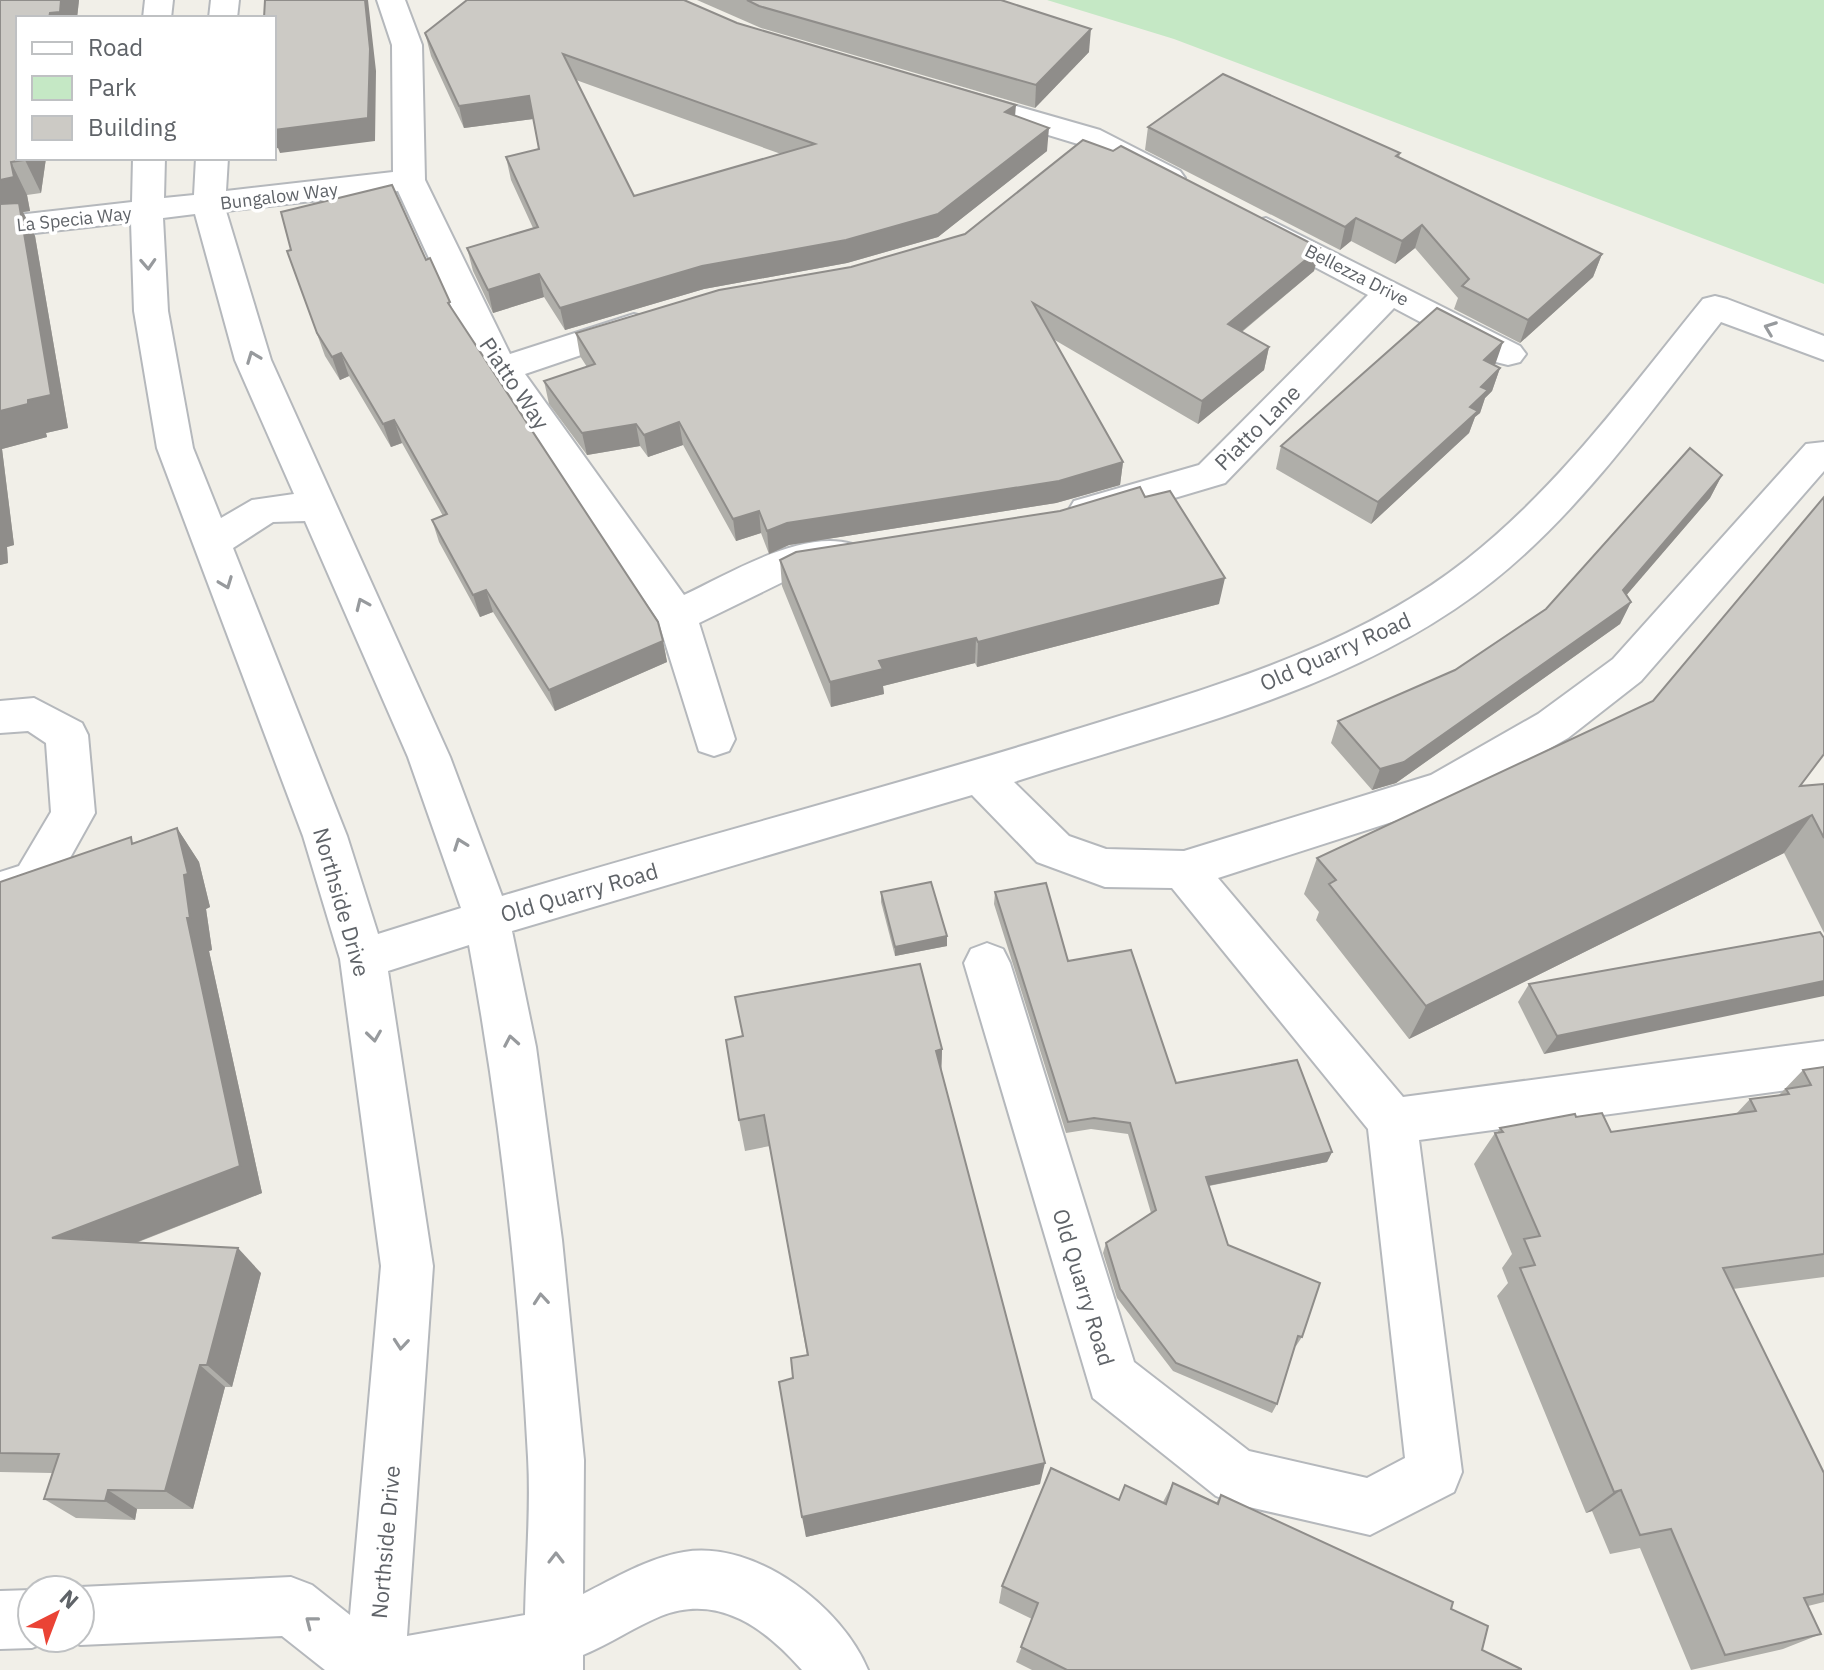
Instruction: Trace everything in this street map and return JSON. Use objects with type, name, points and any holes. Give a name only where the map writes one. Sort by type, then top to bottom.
[{"type":"street","name":"Piatto Way","points":[[391,0],[407,45],[409,180],[487,347],[677,616],[714,739]]},
{"type":"street","points":[[927,89],[1089,137],[1198,194]]},
{"type":"street","points":[[1054,165],[1089,137]]},
{"type":"street","name":"Northside Drive","points":[[149,160],[146,257],[151,311],[175,448],[325,836],[363,959],[407,1266],[374,1670]]},
{"type":"street","points":[[212,160],[209,205],[230,295],[253,360],[429,757],[487,918],[512,1047],[536,1240],[556,1460],[554,1653]]},
{"type":"street","name":"Bungalow Way","points":[[148,212],[409,180]]},
{"type":"street","name":"La Specia Way","points":[[0,227],[148,212]]},
{"type":"street","name":"Bellezza Drive","points":[[1239,215],[1508,354]]},
{"type":"street","name":"Piatto Lane","points":[[1057,520],[1212,474],[1390,292]]},
{"type":"street","name":"Old Quarry Road","points":[[363,959],[487,918],[981,777],[1292,675],[1408,620],[1479,571],[1565,493],[1715,307],[1824,349]]},
{"type":"street","points":[[503,369],[659,317]]},
{"type":"street","points":[[981,777],[1053,849],[1105,868],[1184,870],[1445,788],[1553,726],[1627,670],[1819,453],[1824,455]]},
{"type":"street","points":[[210,544],[265,509],[316,507]]},
{"type":"street","points":[[677,616],[789,562],[867,550]]},
{"type":"street","points":[[0,717],[34,714],[67,735],[73,813],[35,879],[0,891]]},
{"type":"street","points":[[1184,870],[1392,1121],[1824,1063]]},
{"type":"street","name":"Old Quarry Road","points":[[987,963],[1112,1379],[1236,1476],[1370,1507],[1434,1472],[1392,1121]]},
{"type":"street","points":[[382,1670],[554,1653],[663,1585],[719,1579],[773,1602],[838,1670]]},
{"type":"street","name":"Northside Drive","points":[[96,1615],[291,1606],[374,1670]]},
{"type":"green space","points":[[1047,0],[1824,0],[1824,284],[1174,39]]},
{"type":"building","points":[[0,0],[61,0],[60,12],[50,13],[49,16],[16,16],[16,160],[25,160],[11,162],[14,177],[0,180]]},
{"type":"building","points":[[265,0],[365,0],[370,49],[368,118],[276,130],[276,16],[264,16]]},
{"type":"building","points":[[467,0],[684,0],[737,23],[1016,105],[1005,112],[1049,128],[938,214],[846,240],[702,266],[560,308],[539,274],[488,290],[467,248],[538,227],[506,157],[539,149],[529,96],[459,106],[425,33]],"holes":[[[563,54],[815,144],[634,196]]]},
{"type":"building","points":[[747,0],[1001,0],[1091,29],[1036,85]]},
{"type":"building","points":[[1223,74],[1400,153],[1396,156],[1602,254],[1528,320],[1462,286],[1469,279],[1422,225],[1402,241],[1356,218],[1345,227],[1148,127]]},
{"type":"building","points":[[1083,140],[1113,151],[1121,146],[1320,248],[1228,324],[1269,347],[1202,401],[1033,303],[1123,462],[1059,481],[787,523],[767,531],[759,511],[733,519],[679,422],[644,435],[636,424],[582,433],[544,381],[595,364],[576,333],[719,290],[851,267],[965,234]]},
{"type":"building","points":[[392,185],[426,260],[430,258],[448,303],[658,622],[663,641],[549,690],[486,590],[473,595],[432,520],[447,514],[394,420],[383,424],[341,353],[332,357],[317,333],[287,251],[291,250],[281,212]]},
{"type":"building","points":[[19,203],[51,395],[0,411],[0,204]]},
{"type":"building","points":[[1437,308],[1503,342],[1484,360],[1500,368],[1481,387],[1488,390],[1470,407],[1478,411],[1378,502],[1281,446]]},
{"type":"building","points":[[1690,448],[1722,475],[1623,590],[1631,602],[1404,762],[1380,769],[1338,721],[1455,670],[1546,609]]},
{"type":"building","points":[[1140,487],[1145,497],[1170,491],[1225,578],[978,642],[976,638],[879,661],[883,669],[830,682],[780,560],[796,552],[1060,511]]},
{"type":"building","points":[[1824,497],[1824,754],[1800,786],[1824,784],[1824,838],[1812,815],[1426,1006],[1329,884],[1336,880],[1317,858],[1653,701]]},
{"type":"building","points":[[177,828],[188,874],[184,875],[190,918],[187,918],[240,1166],[52,1238],[238,1248],[207,1365],[200,1365],[165,1491],[108,1490],[105,1501],[44,1499],[59,1454],[0,1453],[0,882],[131,837],[132,844]]},
{"type":"building","points":[[931,882],[947,936],[895,947],[881,892]]},
{"type":"building","points":[[1046,883],[1068,961],[1131,950],[1176,1083],[1297,1060],[1332,1152],[1206,1177],[1228,1245],[1320,1283],[1302,1337],[1298,1336],[1277,1404],[1176,1363],[1120,1289],[1106,1243],[1156,1210],[1130,1123],[1094,1118],[1068,1122],[995,892]]},
{"type":"building","points":[[1820,932],[1824,938],[1824,981],[1557,1036],[1529,984]]},
{"type":"building","points":[[920,964],[942,1049],[936,1051],[1045,1463],[802,1517],[779,1382],[793,1378],[791,1358],[808,1355],[764,1115],[739,1120],[726,1040],[743,1036],[735,997]]},
{"type":"building","points":[[1824,1067],[1824,1254],[1723,1268],[1824,1473],[1824,1594],[1804,1598],[1821,1634],[1725,1655],[1671,1529],[1640,1535],[1621,1490],[1614,1492],[1520,1268],[1535,1265],[1524,1239],[1540,1236],[1495,1133],[1503,1132],[1500,1128],[1575,1114],[1576,1117],[1602,1113],[1611,1132],[1756,1111],[1750,1099],[1789,1094],[1786,1089],[1811,1085],[1803,1070]]},
{"type":"building","points":[[1051,1468],[1119,1500],[1125,1485],[1166,1504],[1173,1483],[1218,1504],[1221,1495],[1453,1602],[1451,1609],[1488,1626],[1482,1650],[1521,1670],[1067,1670],[1021,1647],[1038,1603],[1002,1586]]}]
